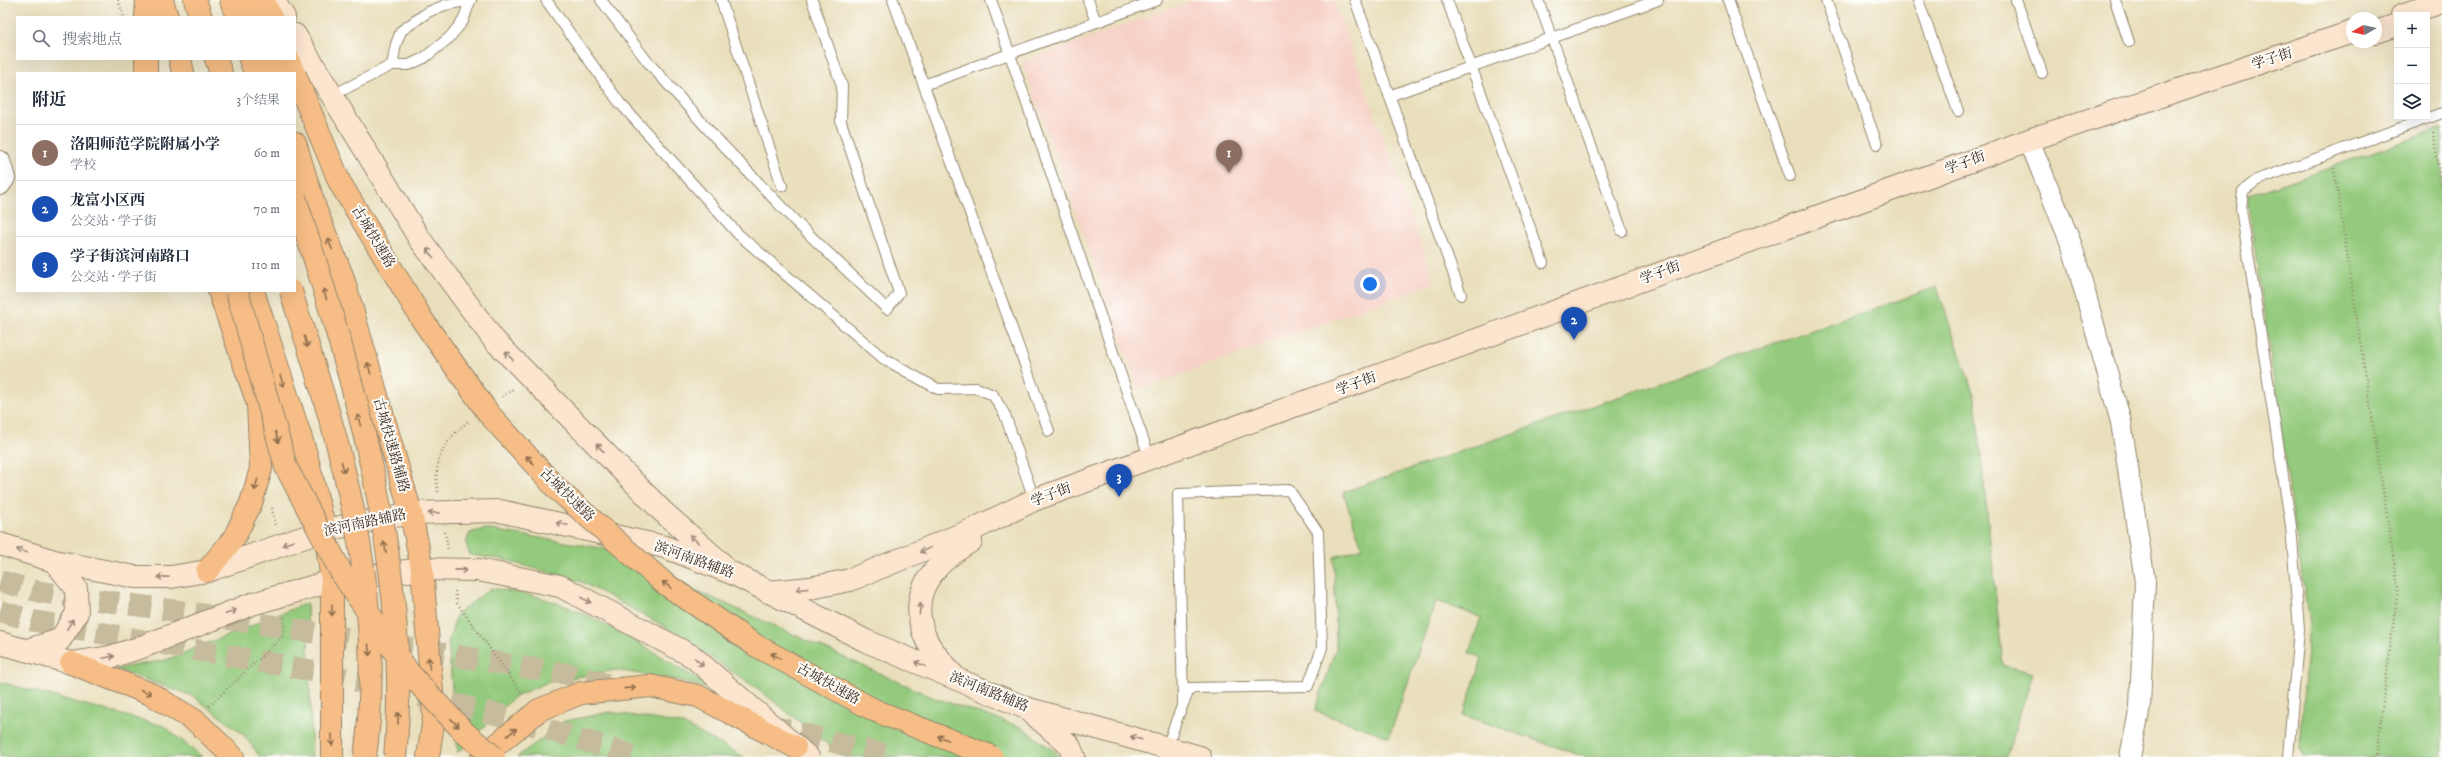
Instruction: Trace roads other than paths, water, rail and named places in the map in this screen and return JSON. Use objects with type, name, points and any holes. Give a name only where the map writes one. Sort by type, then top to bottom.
[{"type":"main road","points":[[146,0],[146,16]]},
{"type":"main road","points":[[154,0],[159,16]]},
{"type":"main road","points":[[162,0],[167,16]]},
{"type":"main road","points":[[195,0],[201,16]]},
{"type":"main road","points":[[231,0],[236,16]]},
{"type":"main road","points":[[251,0],[256,16]]},
{"type":"main road","points":[[264,0],[271,16]]},
{"type":"main road","points":[[273,0],[283,16]]},
{"type":"main road","points":[[2411,12],[2442,2]]},
{"type":"main road","points":[[2430,14],[2442,10]]},
{"type":"main road","points":[[2382,22],[2394,18]]},
{"type":"main road","points":[[2382,30],[2394,26]]},
{"type":"main road","name":"学子街","points":[[975,533],[1036,504],[1151,462],[2030,144],[2346,34]]},
{"type":"main road","points":[[296,37],[419,238],[494,340],[662,511],[734,574]]},
{"type":"main road","name":"学子街","points":[[2030,144],[2346,42]]},
{"type":"main road","points":[[146,60],[146,72]]},
{"type":"main road","points":[[174,60],[178,72]]},
{"type":"main road","points":[[180,60],[183,72]]},
{"type":"main road","points":[[216,60],[221,72]]},
{"type":"main road","points":[[250,60],[255,72]]},
{"type":"main road","points":[[269,60],[273,72]]},
{"type":"main road","name":"古城快速路","points":[[288,60],[293,72]]},
{"type":"main road","name":"古城快速路","points":[[296,79],[340,183],[423,321],[489,414],[558,490],[664,583],[755,645],[874,710],[992,757]]},
{"type":"main road","name":"古城快速路辅路","points":[[296,146],[316,211],[343,278],[411,513],[422,570],[434,717],[428,757]]},
{"type":"main road","points":[[296,201],[321,278],[368,451],[395,599],[398,725],[395,757]]},
{"type":"main road","points":[[207,571],[234,538],[250,503],[261,469],[258,404],[219,292]]},
{"type":"main road","points":[[237,292],[286,467],[341,572],[409,673],[465,733],[494,757]]},
{"type":"main road","points":[[253,292],[306,454],[325,530],[332,581],[332,757]]},
{"type":"main road","points":[[291,292],[344,471],[361,557],[371,666],[369,731],[365,757]]},
{"type":"main road","name":"滨河南路辅路","points":[[0,544],[54,561],[135,576],[171,577],[207,571],[325,530],[411,513],[500,511],[665,547],[734,574],[866,641],[1026,708],[1200,757]]},
{"type":"main road","points":[[768,592],[810,588],[850,580],[975,533]]},
{"type":"main road","points":[[956,679],[927,640],[918,614],[924,582],[949,554],[975,533]]},
{"type":"main road","points":[[27,650],[60,640],[76,613],[76,588],[54,561]]},
{"type":"main road","points":[[71,663],[110,657],[139,648],[252,604],[332,581],[422,570],[478,570],[560,586],[692,656],[801,752]]},
{"type":"main road","points":[[0,643],[71,663],[151,694],[198,722],[233,757]]},
{"type":"main road","points":[[482,757],[536,712],[581,693],[650,686],[698,696],[801,752]]},
{"type":"main road","points":[[1026,708],[1069,745],[1074,757]]},
{"type":"street","points":[[2030,144],[2072,246],[2121,422],[2145,582],[2140,707],[2130,757]]},
{"type":"street","points":[[0,161],[5,178],[0,185]]},
{"type":"lane","points":[[333,95],[392,65],[409,65],[424,58],[448,38],[463,21],[470,0],[445,5],[428,12],[401,31],[396,44],[392,65]]},
{"type":"lane","points":[[546,0],[619,102],[738,234],[884,359],[938,389],[977,388],[993,395],[1006,415],[1036,504]]},
{"type":"lane","points":[[601,0],[647,61],[714,136],[796,222],[888,310],[899,293],[841,122],[842,86],[812,0]]},
{"type":"lane","points":[[721,0],[782,186]]},
{"type":"lane","points":[[893,0],[1049,431]]},
{"type":"lane","points":[[991,0],[1151,462]]},
{"type":"lane","points":[[1088,0],[1096,22]]},
{"type":"lane","points":[[924,85],[1157,0]]},
{"type":"lane","points":[[1355,0],[1461,295]]},
{"type":"lane","points":[[1447,0],[1543,263]]},
{"type":"lane","points":[[1538,0],[1622,231]]},
{"type":"lane","points":[[1389,96],[1658,0]]},
{"type":"lane","points":[[1728,0],[1790,176]]},
{"type":"lane","points":[[1826,0],[1878,144]]},
{"type":"lane","points":[[1918,0],[1958,111]]},
{"type":"lane","points":[[2016,0],[2042,73]]},
{"type":"lane","points":[[2115,0],[2129,42]]},
{"type":"lane","points":[[2288,757],[2299,630],[2291,526],[2240,209],[2243,191],[2257,180],[2442,113]]},
{"type":"lane","points":[[1168,747],[1176,718],[1190,688],[1308,686],[1322,648],[1318,532],[1289,490],[1178,494],[1183,702]]},
{"type":"tunnel","points":[[0,581],[40,592],[206,615],[567,674],[622,688]]},
{"type":"tunnel","points":[[0,611],[34,621],[314,671],[504,716],[638,757]]},
{"type":"tunnel","points":[[767,725],[894,757]]},
{"type":"place","name":"洛阳师范学院附属小学","points":[[1229,173]]},
{"type":"place","name":"龙富小区西","points":[[1574,340]]},
{"type":"place","name":"学子街滨河南路口","points":[[1119,497]]}]
